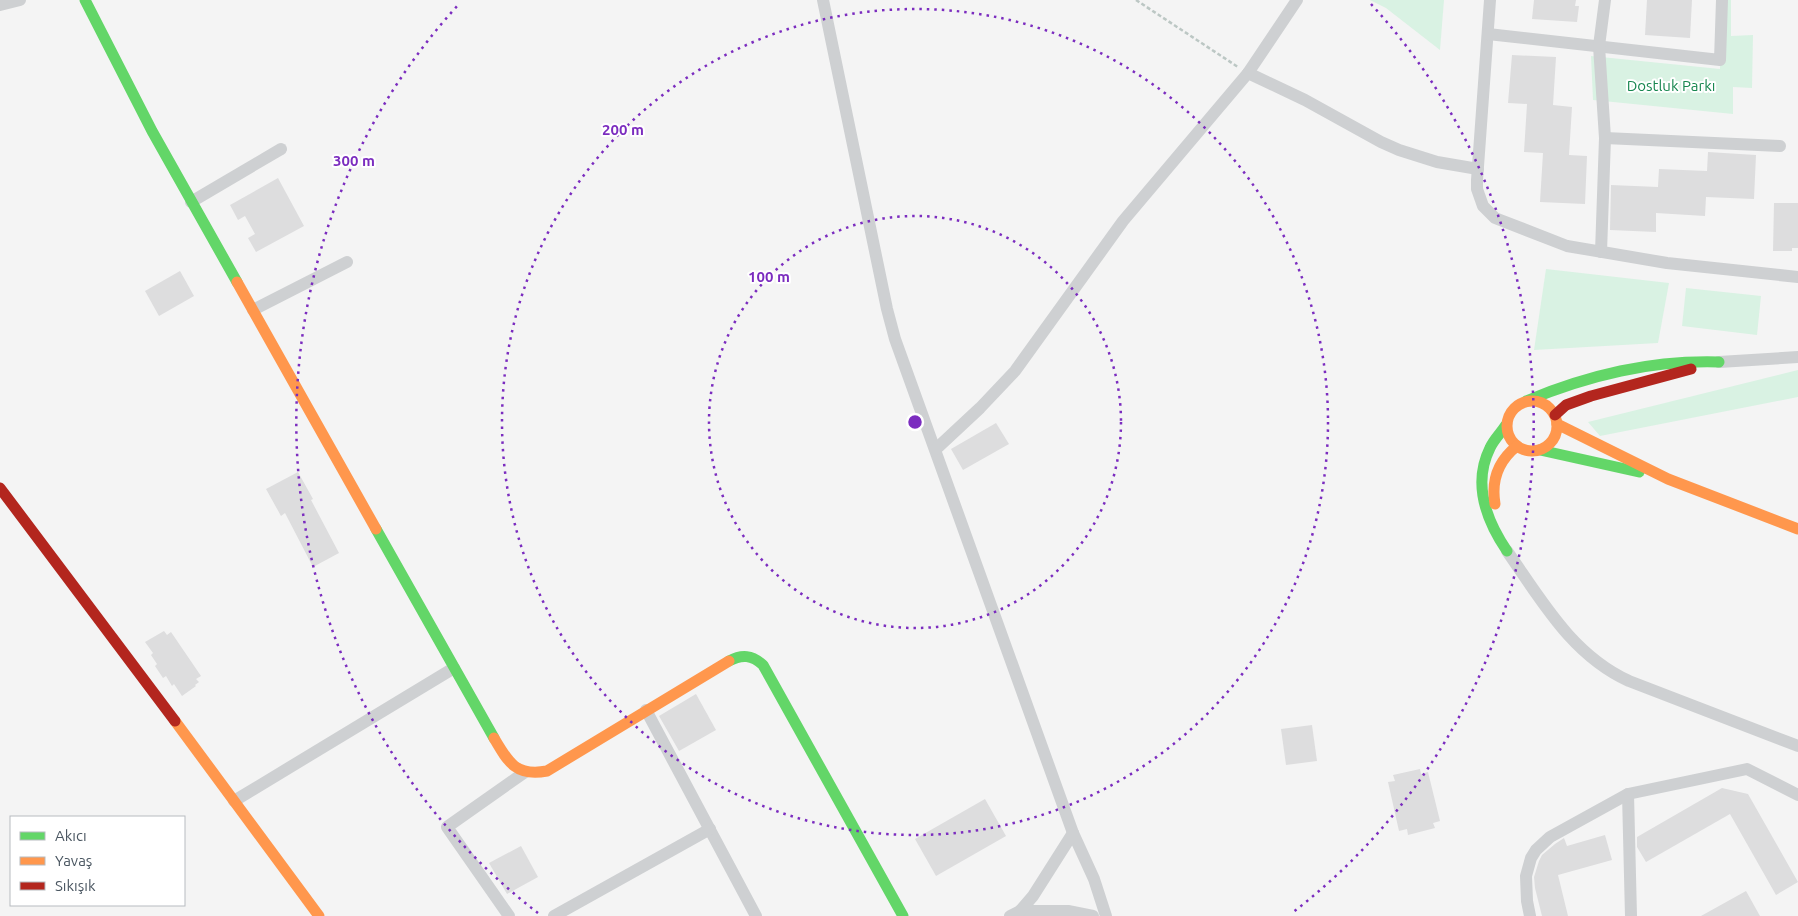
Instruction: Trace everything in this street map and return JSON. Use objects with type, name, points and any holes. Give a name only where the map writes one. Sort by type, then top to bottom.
[{"type":"street","points":[[0,5],[20,0]]},
{"type":"street","points":[[85,0],[152,132],[454,668],[511,765],[525,772],[547,771],[737,656],[749,656],[763,665],[903,916]]},
{"type":"street","points":[[822,0],[887,309],[902,363],[936,449],[1073,833],[1094,879],[1106,916]]},
{"type":"street","points":[[936,449],[980,408],[1015,371],[1123,222],[1248,73],[1297,0]]},
{"type":"street","points":[[1490,0],[1477,189],[1483,206],[1495,218],[1567,246],[1667,263],[1798,277]]},
{"type":"street","points":[[1601,252],[1605,138],[1599,46],[1605,0]]},
{"type":"street","points":[[1488,34],[1720,60],[1722,0]]},
{"type":"street","points":[[1248,73],[1305,100],[1399,150],[1437,162],[1478,169]]},
{"type":"street","points":[[1605,138],[1780,146]]},
{"type":"street","points":[[191,202],[281,149]]},
{"type":"street","points":[[252,310],[347,262]]},
{"type":"street","points":[[1798,357],[1719,362],[1694,360],[1661,363],[1586,378],[1555,388],[1518,404],[1512,410],[1506,425],[1490,448],[1482,471],[1482,497],[1488,520],[1497,537],[1572,641],[1604,668],[1630,682],[1798,746]]},
{"type":"street","points":[[1556,420],[1566,405],[1590,396],[1719,362]]},
{"type":"street","points":[[1526,401],[1535,400],[1544,403],[1550,408],[1556,420],[1556,433],[1553,440],[1540,450]]},
{"type":"street","points":[[1556,420],[1668,479],[1798,530]]},
{"type":"street","points":[[1506,425],[1511,440],[1524,450],[1540,450],[1668,479]]},
{"type":"street","points":[[1507,551],[1494,498],[1494,479],[1501,461],[1507,452],[1517,446]]},
{"type":"street","points":[[0,488],[319,916]]},
{"type":"street","points":[[234,802],[454,668]]},
{"type":"street","points":[[646,710],[756,916]]},
{"type":"street","points":[[1530,916],[1526,876],[1527,867],[1536,850],[1550,837],[1628,794],[1747,768],[1798,795]]},
{"type":"street","points":[[509,916],[447,827],[525,772]]},
{"type":"street","points":[[1628,794],[1631,916]]},
{"type":"street","points":[[554,916],[710,829]]},
{"type":"street","points":[[1015,914],[1033,896],[1073,833]]},
{"type":"street","points":[[1015,914],[1068,911],[1093,916]]},
{"type":"path","points":[[1136,0],[1248,73]]},
{"type":"green space","points":[[1370,0],[1444,0],[1440,50],[1386,8]]},
{"type":"green space","name":"Dostluk Parkı","points":[[1720,0],[1731,0],[1731,36],[1753,35],[1752,88],[1733,87],[1733,114],[1593,100],[1591,56],[1720,69]]},
{"type":"green space","points":[[1546,269],[1669,283],[1658,343],[1534,350]]},
{"type":"green space","points":[[1686,288],[1761,296],[1757,335],[1682,326]]},
{"type":"green space","points":[[1798,370],[1798,397],[1600,436],[1588,422]]},
{"type":"building","points":[[1534,0],[1576,0],[1575,6],[1579,6],[1577,22],[1532,19]]},
{"type":"building","points":[[1647,0],[1692,0],[1690,38],[1645,35]]},
{"type":"building","points":[[1512,55],[1556,57],[1553,105],[1572,107],[1569,155],[1587,156],[1585,204],[1540,202],[1543,153],[1524,152],[1527,104],[1508,103]]},
{"type":"building","points":[[1708,152],[1756,155],[1754,199],[1706,197],[1705,216],[1656,213],[1656,232],[1610,230],[1611,185],[1658,187],[1659,169],[1707,171]]},
{"type":"building","points":[[278,178],[304,226],[256,252],[248,238],[255,234],[245,216],[238,220],[230,205]]},
{"type":"building","points":[[1774,203],[1798,203],[1798,248],[1792,248],[1792,251],[1773,251]]},
{"type":"building","points":[[180,271],[194,296],[159,316],[145,291]]},
{"type":"building","points":[[996,423],[1009,444],[963,470],[951,449]]},
{"type":"building","points":[[298,472],[339,553],[313,567],[285,513],[281,516],[266,489]]},
{"type":"building","points":[[164,631],[167,635],[171,632],[201,676],[196,679],[199,682],[196,686],[182,696],[174,684],[172,686],[166,676],[163,678],[155,666],[157,664],[151,655],[153,653],[145,642]]},
{"type":"building","points":[[696,694],[716,730],[679,751],[659,716]]},
{"type":"building","points":[[1312,725],[1317,761],[1286,765],[1281,729]]},
{"type":"building","points":[[1420,769],[1421,774],[1428,772],[1440,821],[1433,823],[1435,828],[1408,835],[1407,829],[1399,831],[1388,782],[1395,781],[1393,775]]},
{"type":"building","points":[[1722,788],[1748,794],[1798,882],[1776,895],[1730,814],[1646,862],[1637,847],[1637,837]]},
{"type":"building","points":[[985,799],[1006,836],[936,876],[915,839]]},
{"type":"building","points":[[1605,835],[1612,860],[1558,875],[1568,916],[1542,916],[1534,877],[1542,855],[1564,838],[1567,846]]},
{"type":"building","points":[[521,846],[538,877],[507,894],[489,863]]},
{"type":"building","points":[[1746,891],[1760,916],[1701,916]]},
{"type":"traffic: fast","points":[[85,0],[152,131],[237,282]]},
{"type":"traffic: fast","points":[[1526,401],[1573,384],[1621,371],[1669,364],[1719,362]]},
{"type":"traffic: fast","points":[[1506,425],[1492,445],[1485,461],[1482,488],[1484,501],[1493,527],[1507,551]]},
{"type":"traffic: fast","points":[[1540,450],[1639,472]]},
{"type":"traffic: fast","points":[[376,529],[494,738]]},
{"type":"traffic: fast","points":[[729,661],[738,657],[751,657],[763,665],[903,916]]},
{"type":"traffic: slow","points":[[237,282],[376,529]]},
{"type":"traffic: slow","points":[[1527,401],[1537,401],[1550,408],[1557,421],[1557,426],[1557,431],[1550,444],[1537,451],[1527,451],[1518,447],[1511,440],[1507,431],[1507,421],[1511,412],[1518,405],[1527,401]]},
{"type":"traffic: slow","points":[[1557,424],[1668,479],[1798,529]]},
{"type":"traffic: slow","points":[[1495,504],[1494,487],[1497,472],[1505,458],[1517,446]]},
{"type":"traffic: slow","points":[[494,738],[509,761],[520,770],[528,772],[547,771],[729,661]]},
{"type":"traffic: slow","points":[[175,721],[319,916]]},
{"type":"traffic: jam","points":[[1555,415],[1566,405],[1591,396],[1691,369]]},
{"type":"traffic: jam","points":[[0,488],[175,721]]}]
